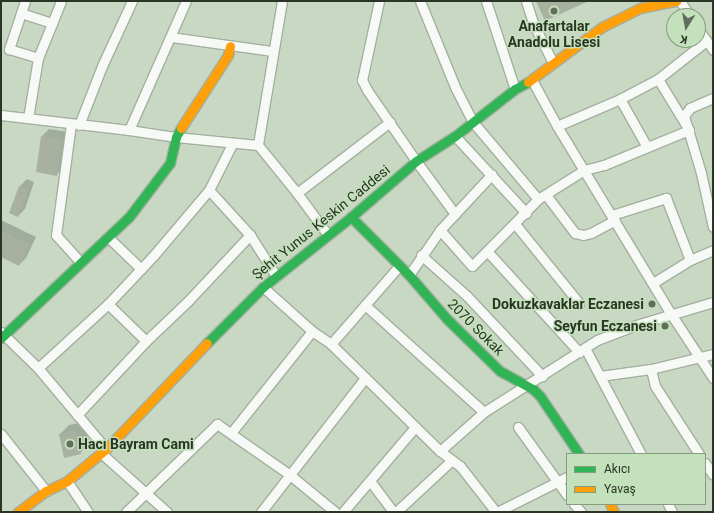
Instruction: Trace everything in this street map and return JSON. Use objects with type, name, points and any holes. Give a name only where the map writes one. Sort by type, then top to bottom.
[{"type":"street","points":[[25,1],[10,49],[38,58]]},
{"type":"street","points":[[28,118],[38,58],[60,1]]},
{"type":"street","points":[[80,262],[56,235],[75,125],[132,1]]},
{"type":"street","points":[[129,130],[186,1]]},
{"type":"street","points":[[258,145],[272,51],[282,1]]},
{"type":"street","points":[[379,1],[362,80],[416,161],[455,214]]},
{"type":"street","points":[[420,1],[456,90],[472,121],[575,234],[583,235],[591,233],[613,217],[666,198],[690,260]]},
{"type":"street","points":[[486,1],[515,89]]},
{"type":"street","points":[[526,1],[533,23],[553,62]]},
{"type":"street","name":"Şehit Yunus Keskin Caddesi","points":[[18,512],[46,491],[67,481],[103,451],[180,370],[263,287],[351,217],[416,161],[455,136],[472,121],[515,89],[532,80],[553,62],[602,27],[640,8],[676,1]]},
{"type":"street","points":[[21,13],[52,23]]},
{"type":"street","points":[[171,37],[272,51]]},
{"type":"street","points":[[706,41],[713,50]]},
{"type":"street","points":[[166,512],[103,451],[77,415],[38,368],[2,335],[128,218],[162,175],[170,163],[176,137],[228,54],[230,46]]},
{"type":"street","points":[[557,126],[620,99],[658,79],[697,48]]},
{"type":"street","points":[[658,79],[688,130]]},
{"type":"street","points":[[532,80],[557,126],[671,314],[713,378]]},
{"type":"street","points":[[713,98],[690,108],[684,116],[712,213],[713,227]]},
{"type":"street","points":[[620,99],[647,147]]},
{"type":"street","points":[[1,115],[232,144],[258,145],[298,193],[328,235]]},
{"type":"street","points":[[298,193],[390,122]]},
{"type":"street","points":[[440,230],[472,266],[542,197],[584,170],[604,165],[688,130]]},
{"type":"street","points":[[455,136],[492,174],[526,213]]},
{"type":"street","points":[[38,368],[108,304],[141,269],[209,190],[232,144]]},
{"type":"street","points":[[409,275],[421,255],[440,230],[492,174]]},
{"type":"street","points":[[209,190],[250,234],[276,276]]},
{"type":"street","name":"2070 Sokak","points":[[351,217],[409,275],[447,319],[486,358],[500,371],[526,385],[540,396],[578,453]]},
{"type":"street","points":[[515,224],[579,302]]},
{"type":"street","points":[[77,415],[146,341],[188,301],[250,234]]},
{"type":"street","points":[[108,236],[141,269]]},
{"type":"street","points":[[653,283],[690,260],[713,250]]},
{"type":"street","points":[[487,251],[582,350],[600,376],[640,453]]},
{"type":"street","points":[[421,255],[467,296],[542,376]]},
{"type":"street","points":[[331,344],[400,266]]},
{"type":"street","points":[[263,287],[312,331],[331,344],[440,451],[460,466],[496,512],[566,477]]},
{"type":"street","points":[[440,451],[484,412],[597,340],[636,325],[713,302]]},
{"type":"street","points":[[108,304],[146,341]]},
{"type":"street","points":[[366,305],[484,412]]},
{"type":"street","points":[[231,433],[312,331]]},
{"type":"street","points":[[600,376],[651,369],[713,354]]},
{"type":"street","points":[[651,369],[655,386],[698,453]]},
{"type":"street","points":[[261,512],[365,378]]},
{"type":"street","points":[[126,512],[217,424],[290,475],[335,512]]},
{"type":"street","points":[[518,427],[556,482],[566,494]]},
{"type":"street","points":[[343,512],[416,428]]},
{"type":"street","points":[[3,440],[46,491]]},
{"type":"street","points":[[370,481],[395,512],[452,460]]},
{"type":"street","points":[[706,464],[713,475]]},
{"type":"street","points":[[67,481],[88,512]]},
{"type":"building","name":"Anafartalar Anadolu Lisesi","points":[[536,1],[589,1],[545,21]]},
{"type":"building","points":[[41,136],[62,139],[57,176],[36,172]]},
{"type":"building","points":[[19,186],[28,189],[18,217],[9,213]]},
{"type":"building","points":[[1,231],[30,244],[19,266],[1,257]]},
{"type":"building","name":"Hacı Bayram Cami","points":[[75,430],[81,454],[64,458],[59,434]]},
{"type":"traffic: fast","points":[[207,343],[263,287],[351,217],[416,161],[455,136],[515,89],[528,82]]},
{"type":"traffic: fast","points":[[1,338],[129,217],[170,163],[176,137],[181,128]]},
{"type":"traffic: fast","points":[[351,217],[409,275],[447,319],[500,371],[533,389],[540,396],[578,453]]},
{"type":"traffic: slow","points":[[528,82],[602,27],[640,8],[676,1]]},
{"type":"traffic: slow","points":[[181,128],[228,55],[230,46]]},
{"type":"traffic: slow","points":[[18,512],[46,491],[67,481],[106,449],[207,343]]},
{"type":"traffic: slow","points":[[610,505],[614,512]]},
{"type":"place","name":"Anafartalar Anadolu Lisesi","points":[[554,11]]},
{"type":"place","name":"Dokuzkavaklar Eczanesi","points":[[652,304]]},
{"type":"place","name":"Seyfun Eczanesi","points":[[665,326]]},
{"type":"place","name":"Hacı Bayram Cami","points":[[70,444]]}]
